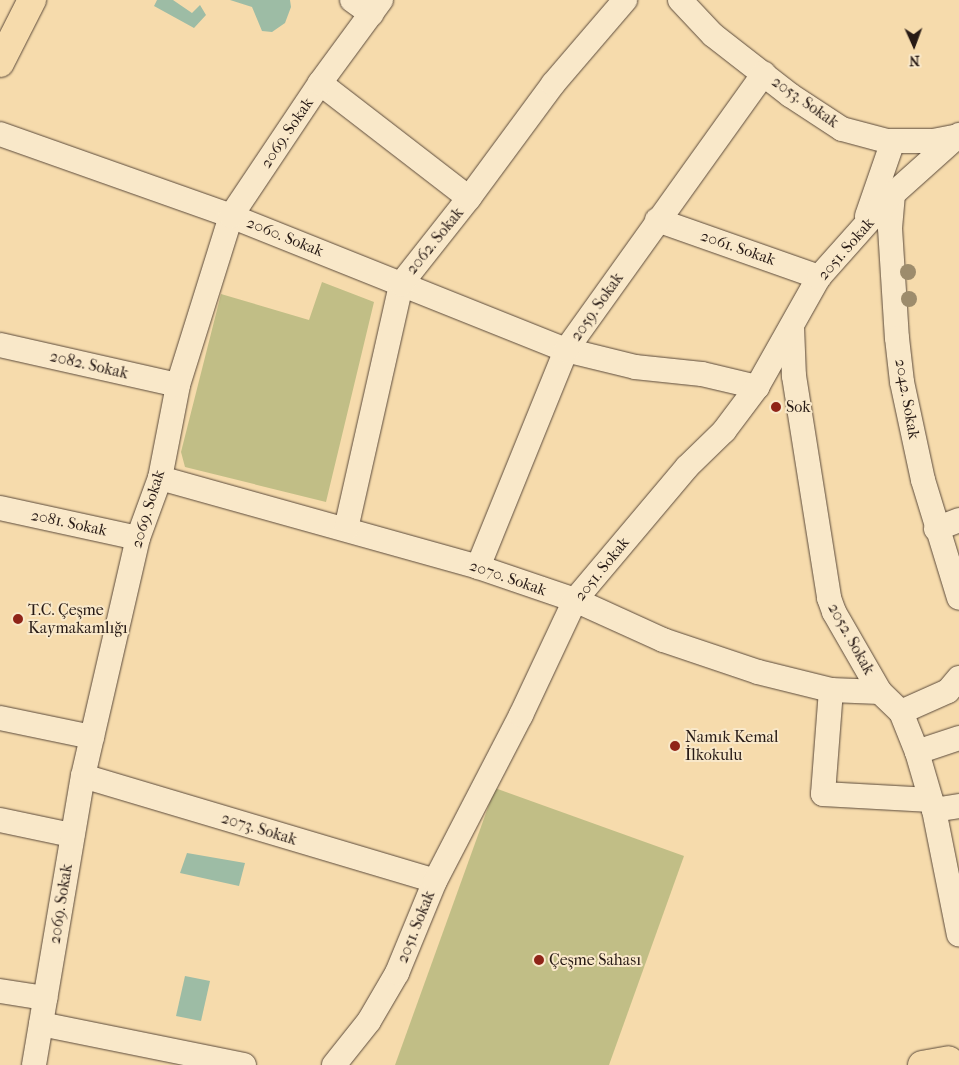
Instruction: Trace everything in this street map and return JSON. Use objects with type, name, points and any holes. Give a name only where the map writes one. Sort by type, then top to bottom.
[{"type":"main road","points":[[0,63],[32,0]]},
{"type":"main road","points":[[922,1065],[950,1061]]},
{"type":"street","points":[[352,0],[376,7]]},
{"type":"street","name":"2062. Sokak","points":[[346,529],[401,284],[469,198],[553,84],[624,0]]},
{"type":"street","name":"2053. Sokak","points":[[680,0],[713,35],[817,114],[842,128],[864,136],[894,141],[933,141],[958,137]]},
{"type":"street","name":"2069. Sokak","points":[[34,1065],[83,776],[138,538],[160,478],[178,385],[231,216],[320,83],[376,7]]},
{"type":"street","name":"2059. Sokak","points":[[478,567],[566,350],[657,220],[764,73]]},
{"type":"street","points":[[320,83],[469,198]]},
{"type":"street","name":"2060. Sokak","points":[[0,134],[231,216],[566,350],[636,367],[702,374],[757,387]]},
{"type":"street","name":"2051. Sokak","points":[[334,1065],[369,1021],[397,974],[435,881],[522,715],[575,600],[686,467],[724,431],[757,387],[819,277],[893,194],[958,137]]},
{"type":"street","points":[[862,229],[894,141]]},
{"type":"street","name":"2042. Sokak","points":[[893,194],[890,228],[901,373],[910,428],[936,529],[959,598]]},
{"type":"street","name":"2061. Sokak","points":[[657,220],[819,277]]},
{"type":"street","name":"2052. Sokak","points":[[792,327],[794,376],[824,581],[834,612],[880,692],[901,712],[917,752],[957,908],[959,935]]},
{"type":"street","name":"2082. Sokak","points":[[0,345],[178,385]]},
{"type":"street","name":"2070. Sokak","points":[[160,478],[478,567],[575,600],[672,643],[758,672],[831,690],[880,692]]},
{"type":"street","name":"2081. Sokak","points":[[0,508],[138,538]]},
{"type":"street","points":[[936,529],[959,520]]},
{"type":"street","points":[[901,712],[948,691],[959,678]]},
{"type":"street","points":[[831,690],[823,794],[959,806]]},
{"type":"street","points":[[0,718],[92,737]]},
{"type":"street","points":[[917,752],[959,738]]},
{"type":"street","name":"2073. Sokak","points":[[83,776],[435,881]]},
{"type":"street","points":[[0,820],[72,835]]},
{"type":"street","points":[[0,991],[45,998]]},
{"type":"street","points":[[41,1024],[244,1065]]},
{"type":"shaded area","points":[[157,0],[173,0],[192,13],[200,5],[206,15],[194,28],[154,6]]},
{"type":"shaded area","points":[[230,0],[290,0],[291,7],[285,23],[272,32],[262,31],[252,7]]},
{"type":"shaded area","points":[[322,282],[374,302],[326,502],[185,467],[181,452],[221,294],[309,320]]},
{"type":"shaded area","name":"Çeşme Sahası","points":[[495,788],[684,856],[609,1065],[395,1065]]},
{"type":"shaded area","points":[[187,853],[245,863],[239,886],[180,873]]},
{"type":"shaded area","points":[[185,976],[210,981],[201,1021],[176,1016]]},
{"type":"place","name":"Sok","points":[[776,407]]},
{"type":"place","name":"T.C. Çeşme Kaymakamlığı","points":[[18,619]]},
{"type":"place","name":"Namık Kemal İlkokulu","points":[[675,746]]},
{"type":"place","name":"Çeşme Sahası","points":[[539,960]]}]
